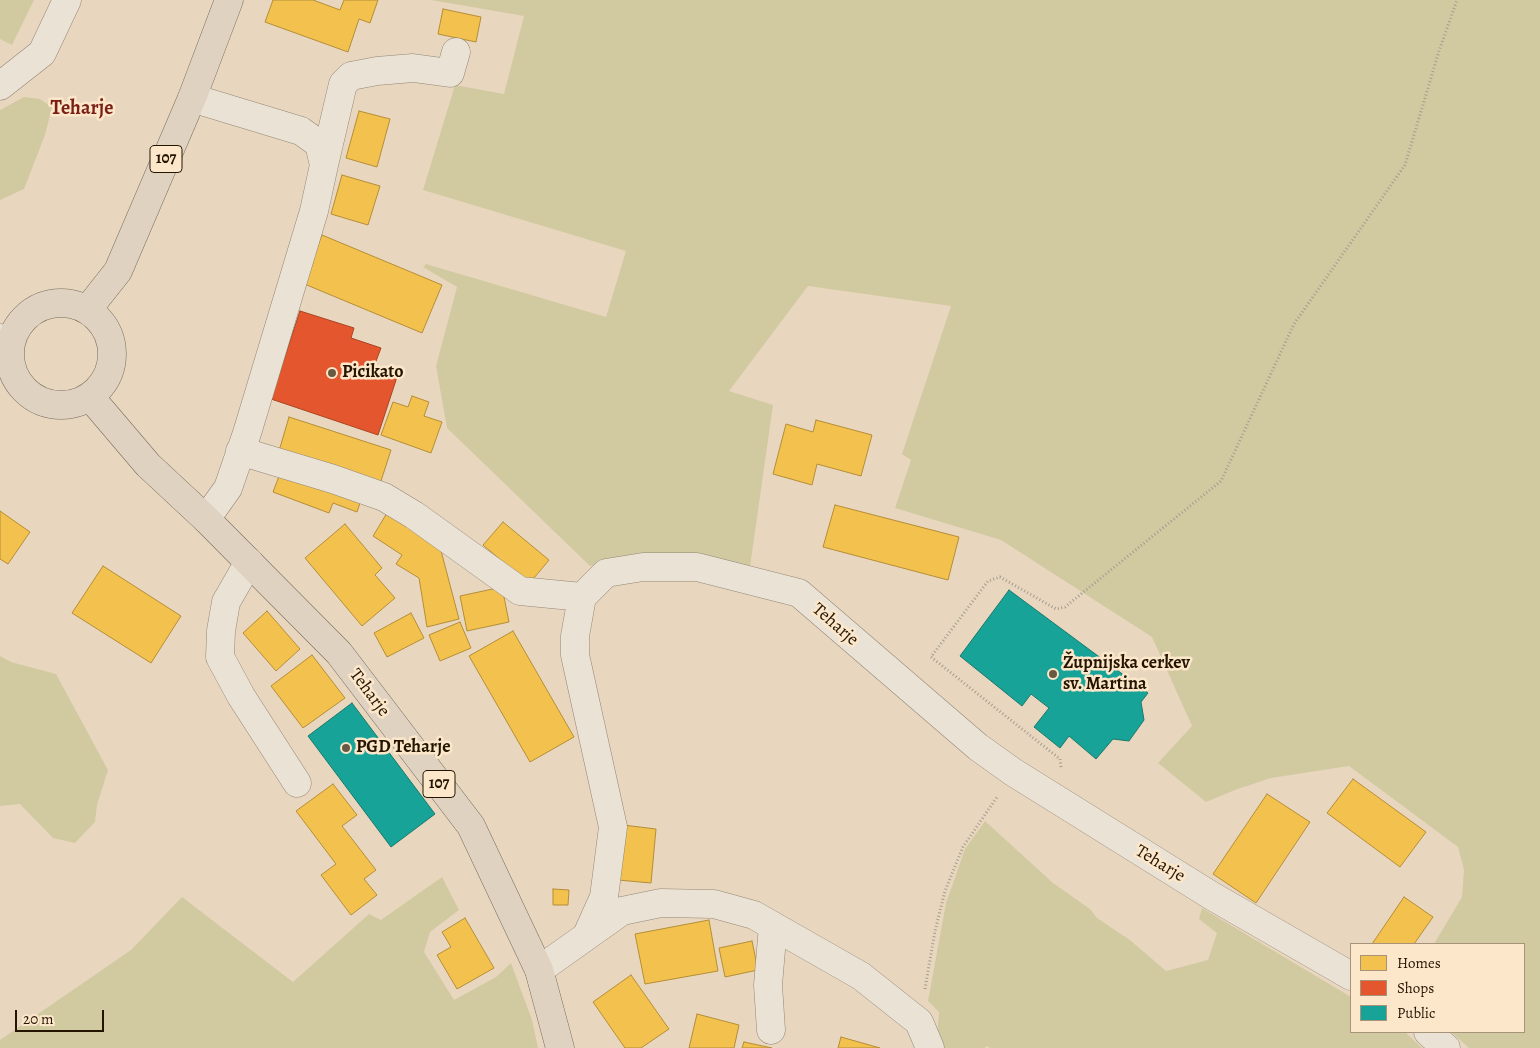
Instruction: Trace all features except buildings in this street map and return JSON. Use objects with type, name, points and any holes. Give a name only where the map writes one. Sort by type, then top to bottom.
[{"type":"main road","name":"107","points":[[88,309],[118,271],[192,98],[229,0]]},
{"type":"main road","points":[[64,302],[88,309],[107,329],[114,356],[108,379],[90,398],[68,406],[44,404],[22,388],[10,366],[6,339],[23,318],[42,306],[64,302]]},
{"type":"main road","name":"Teharje","points":[[90,398],[148,466],[206,519],[339,653],[471,826],[539,970],[560,1048]]},
{"type":"street","points":[[0,86],[42,53],[67,0]]},
{"type":"street","points":[[206,519],[228,488],[240,451],[308,229],[342,84],[350,76],[414,68],[450,72],[456,52]]},
{"type":"street","points":[[192,98],[301,131],[319,144],[324,165]]},
{"type":"street","points":[[240,451],[333,479],[384,497],[414,515],[520,591],[582,596],[575,636],[576,655],[613,827],[604,897],[587,935]]},
{"type":"street","points":[[249,562],[226,602],[221,631],[220,657],[241,696],[297,783]]},
{"type":"street","name":"Teharje","points":[[582,596],[606,573],[643,567],[698,567],[798,594],[978,747],[1013,772],[1062,805],[1212,896],[1350,975]]},
{"type":"street","points":[[539,970],[622,911],[661,903],[714,904],[754,915],[861,976],[919,1022],[930,1048]]},
{"type":"street","points":[[771,1030],[768,985],[773,926]]},
{"type":"street","points":[[1429,1033],[1446,1048]]},
{"type":"path","points":[[1062,805],[1060,760],[931,657],[988,580],[1000,577],[1056,609],[1065,607],[1221,481],[1294,324],[1406,165],[1439,51],[1457,0]]},
{"type":"path","points":[[919,1022],[935,931],[945,891],[963,847],[1013,772]]},
{"type":"shaded area","points":[[0,0],[34,0],[12,45],[0,39]]},
{"type":"shaded area","points":[[431,0],[1540,0],[1540,1048],[1469,1048],[1452,1033],[1525,1033],[1525,943],[1435,943],[1462,897],[1464,870],[1458,847],[1349,766],[1271,778],[1206,802],[1158,763],[1192,726],[1152,637],[1001,540],[895,508],[911,460],[902,454],[951,306],[808,286],[729,391],[773,405],[750,567],[612,559],[590,566],[447,428],[436,366],[457,287],[423,267],[426,264],[606,317],[626,251],[423,190],[455,85],[504,94],[524,16]]},
{"type":"shaded area","points":[[24,97],[40,99],[52,107],[45,135],[24,189],[0,200],[0,110]]},
{"type":"shaded area","points":[[0,656],[11,662],[56,674],[108,770],[97,805],[95,822],[75,843],[53,838],[20,804],[0,806]]},
{"type":"shaded area","points":[[985,821],[1053,883],[1090,909],[1097,918],[1130,940],[1166,971],[1208,960],[1217,933],[1199,919],[1202,908],[1350,996],[1350,1033],[1406,1033],[1422,1048],[990,1048],[986,1046],[985,1048],[936,1048],[939,1012],[928,1001],[946,903],[965,849]]},
{"type":"shaded area","points":[[442,877],[459,910],[430,932],[424,952],[454,1000],[496,977],[511,963],[532,1020],[538,1048],[0,1048],[0,1040],[131,950],[182,897],[293,982],[369,914],[381,920]]},
{"type":"place","name":"Picikato","points":[[332,373]]},
{"type":"place","name":"Župnijska cerkev sv. Martina","points":[[1053,674]]},
{"type":"place","name":"PGD Teharje","points":[[346,748]]},
{"type":"district","name":"Teharje","points":[[82,109]]}]
